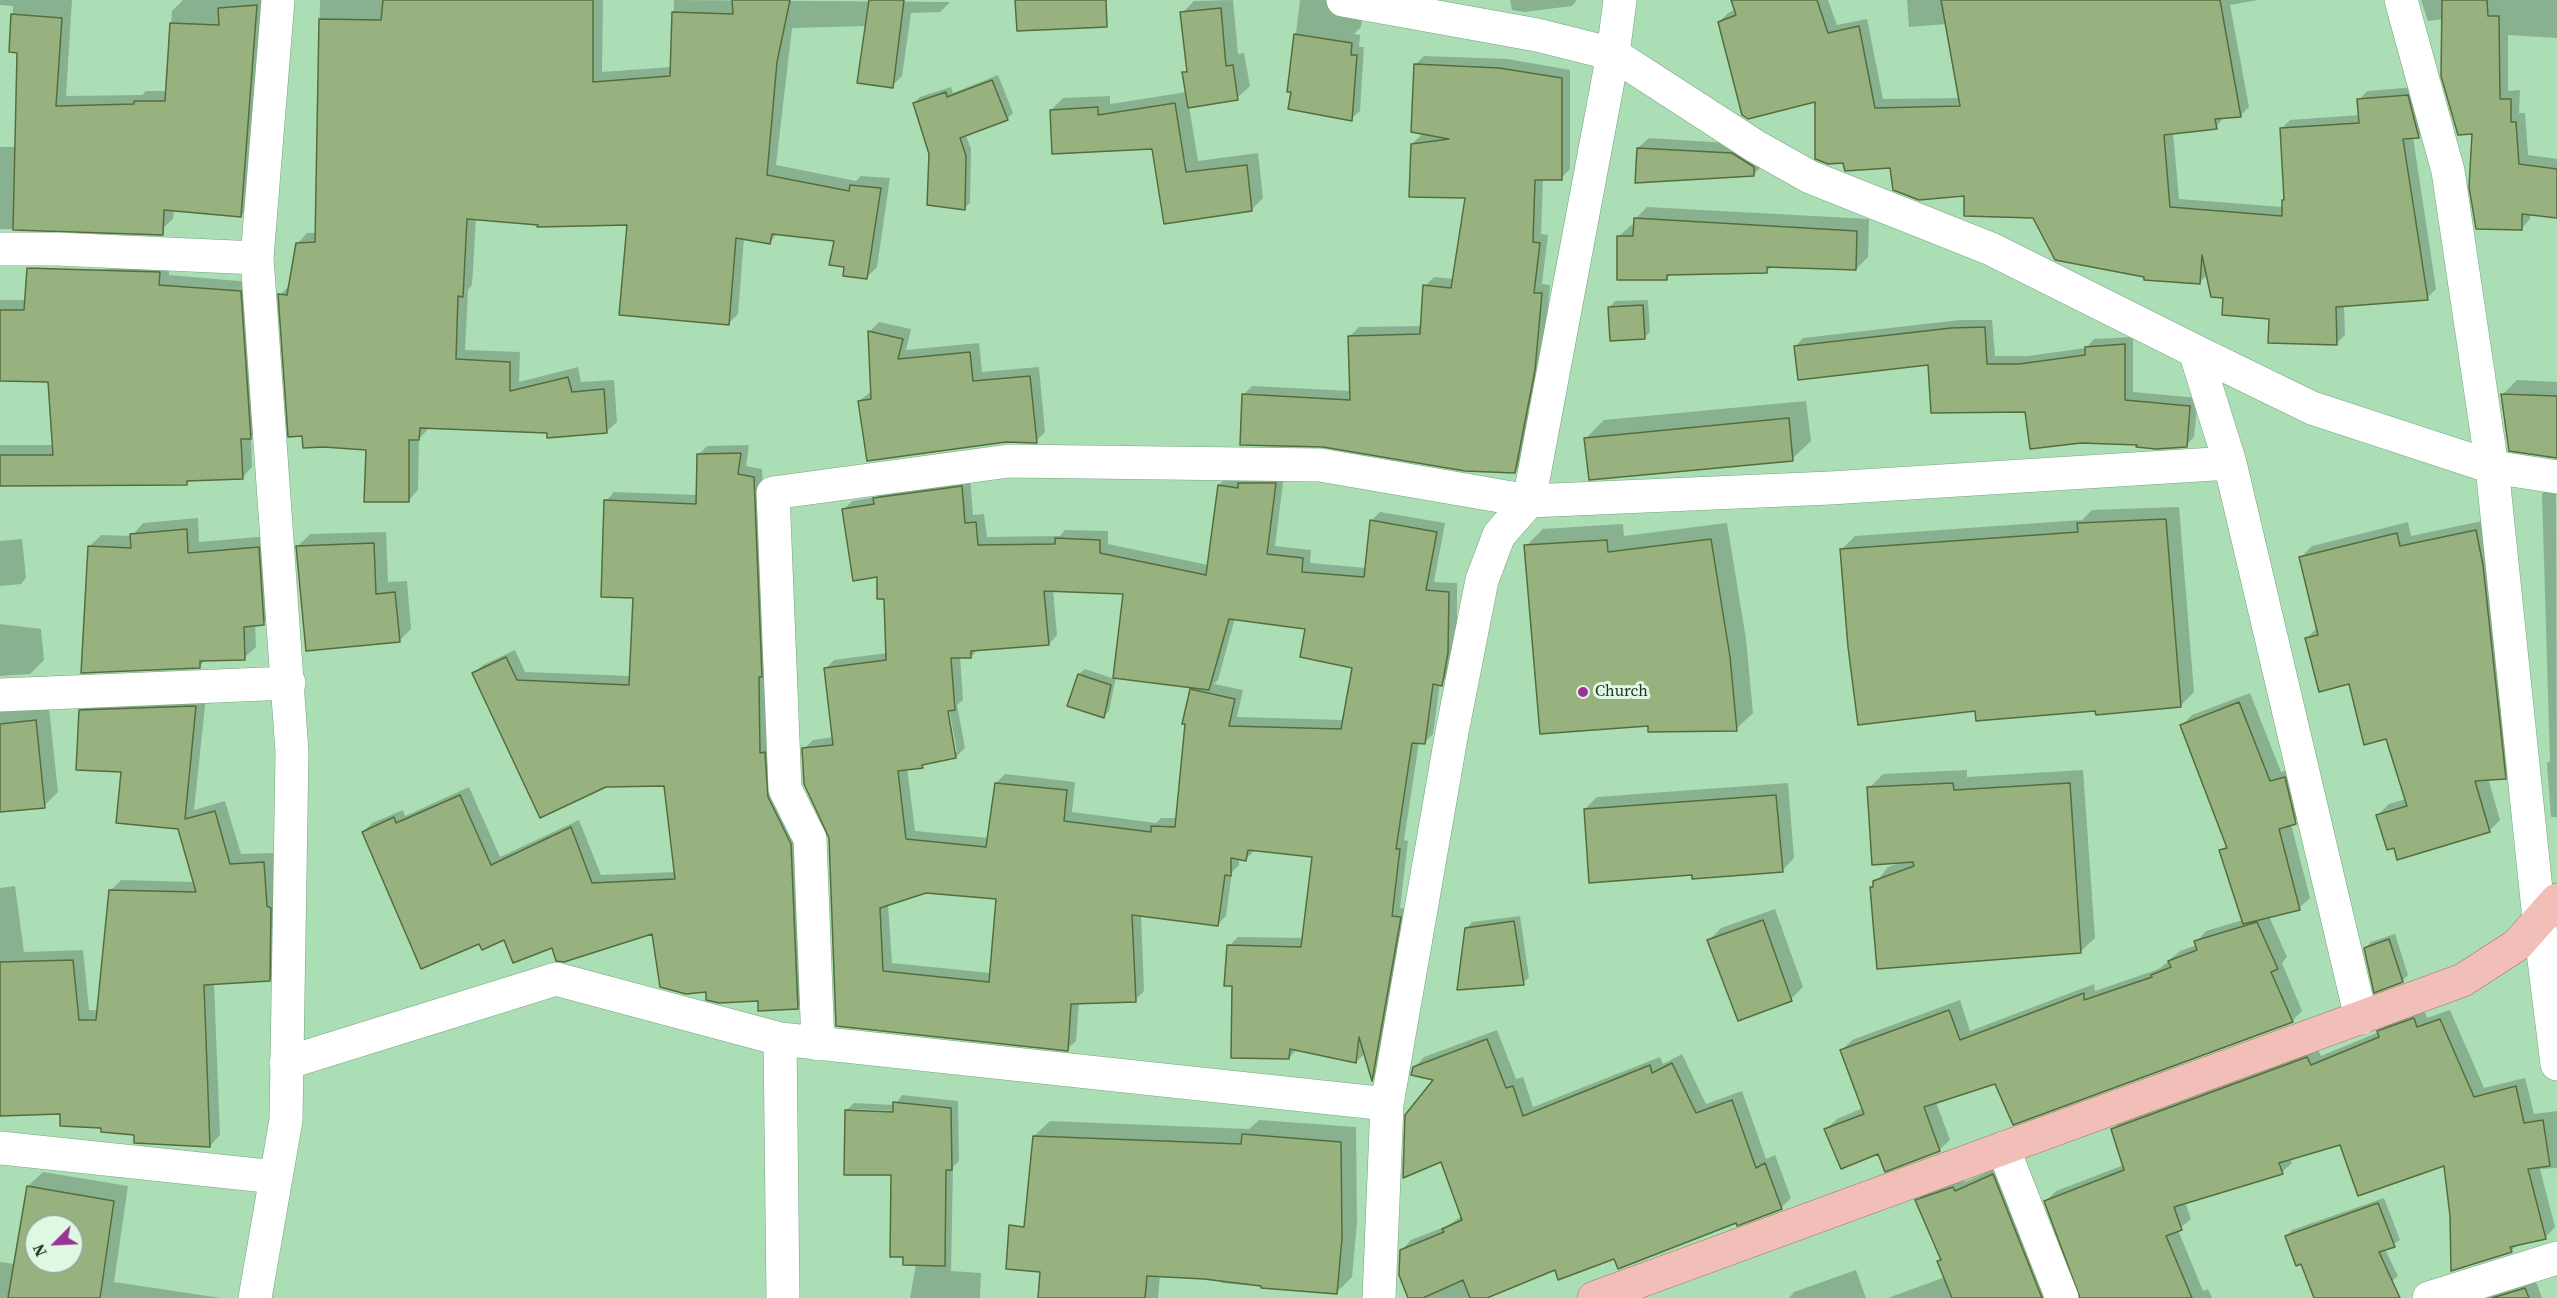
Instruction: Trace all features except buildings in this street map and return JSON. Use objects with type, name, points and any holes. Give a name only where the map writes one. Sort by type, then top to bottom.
[{"type":"main road","points":[[1594,1298],[2463,980],[2517,945],[2548,910]]},
{"type":"street","points":[[255,1298],[286,1120],[292,752],[289,683],[257,258],[278,0]]},
{"type":"street","points":[[1343,0],[1537,35],[1612,54],[1755,146],[1810,177],[1991,249],[2312,408],[2492,466],[2557,477]]},
{"type":"street","points":[[1379,1298],[1387,1104],[1452,732],[1482,580],[1499,535],[1529,501],[1620,0]]},
{"type":"street","points":[[2401,0],[2448,171],[2492,466],[2548,910],[2557,1064]]},
{"type":"street","points":[[0,249],[57,249],[257,258]]},
{"type":"street","points":[[2195,351],[2230,463],[2361,1018]]},
{"type":"street","points":[[818,1044],[810,839],[785,789],[773,493],[1009,461],[1320,465],[1529,501],[1830,488],[2230,463]]},
{"type":"street","points":[[0,695],[289,683]]},
{"type":"street","points":[[286,1063],[556,979],[780,1040],[1387,1104]]},
{"type":"street","points":[[780,1040],[783,1298]]},
{"type":"street","points":[[0,1148],[276,1178]]},
{"type":"street","points":[[2002,1148],[2062,1298]]},
{"type":"street","points":[[2429,1298],[2557,1258]]},
{"type":"place","name":"Church","points":[[1583,692]]}]
